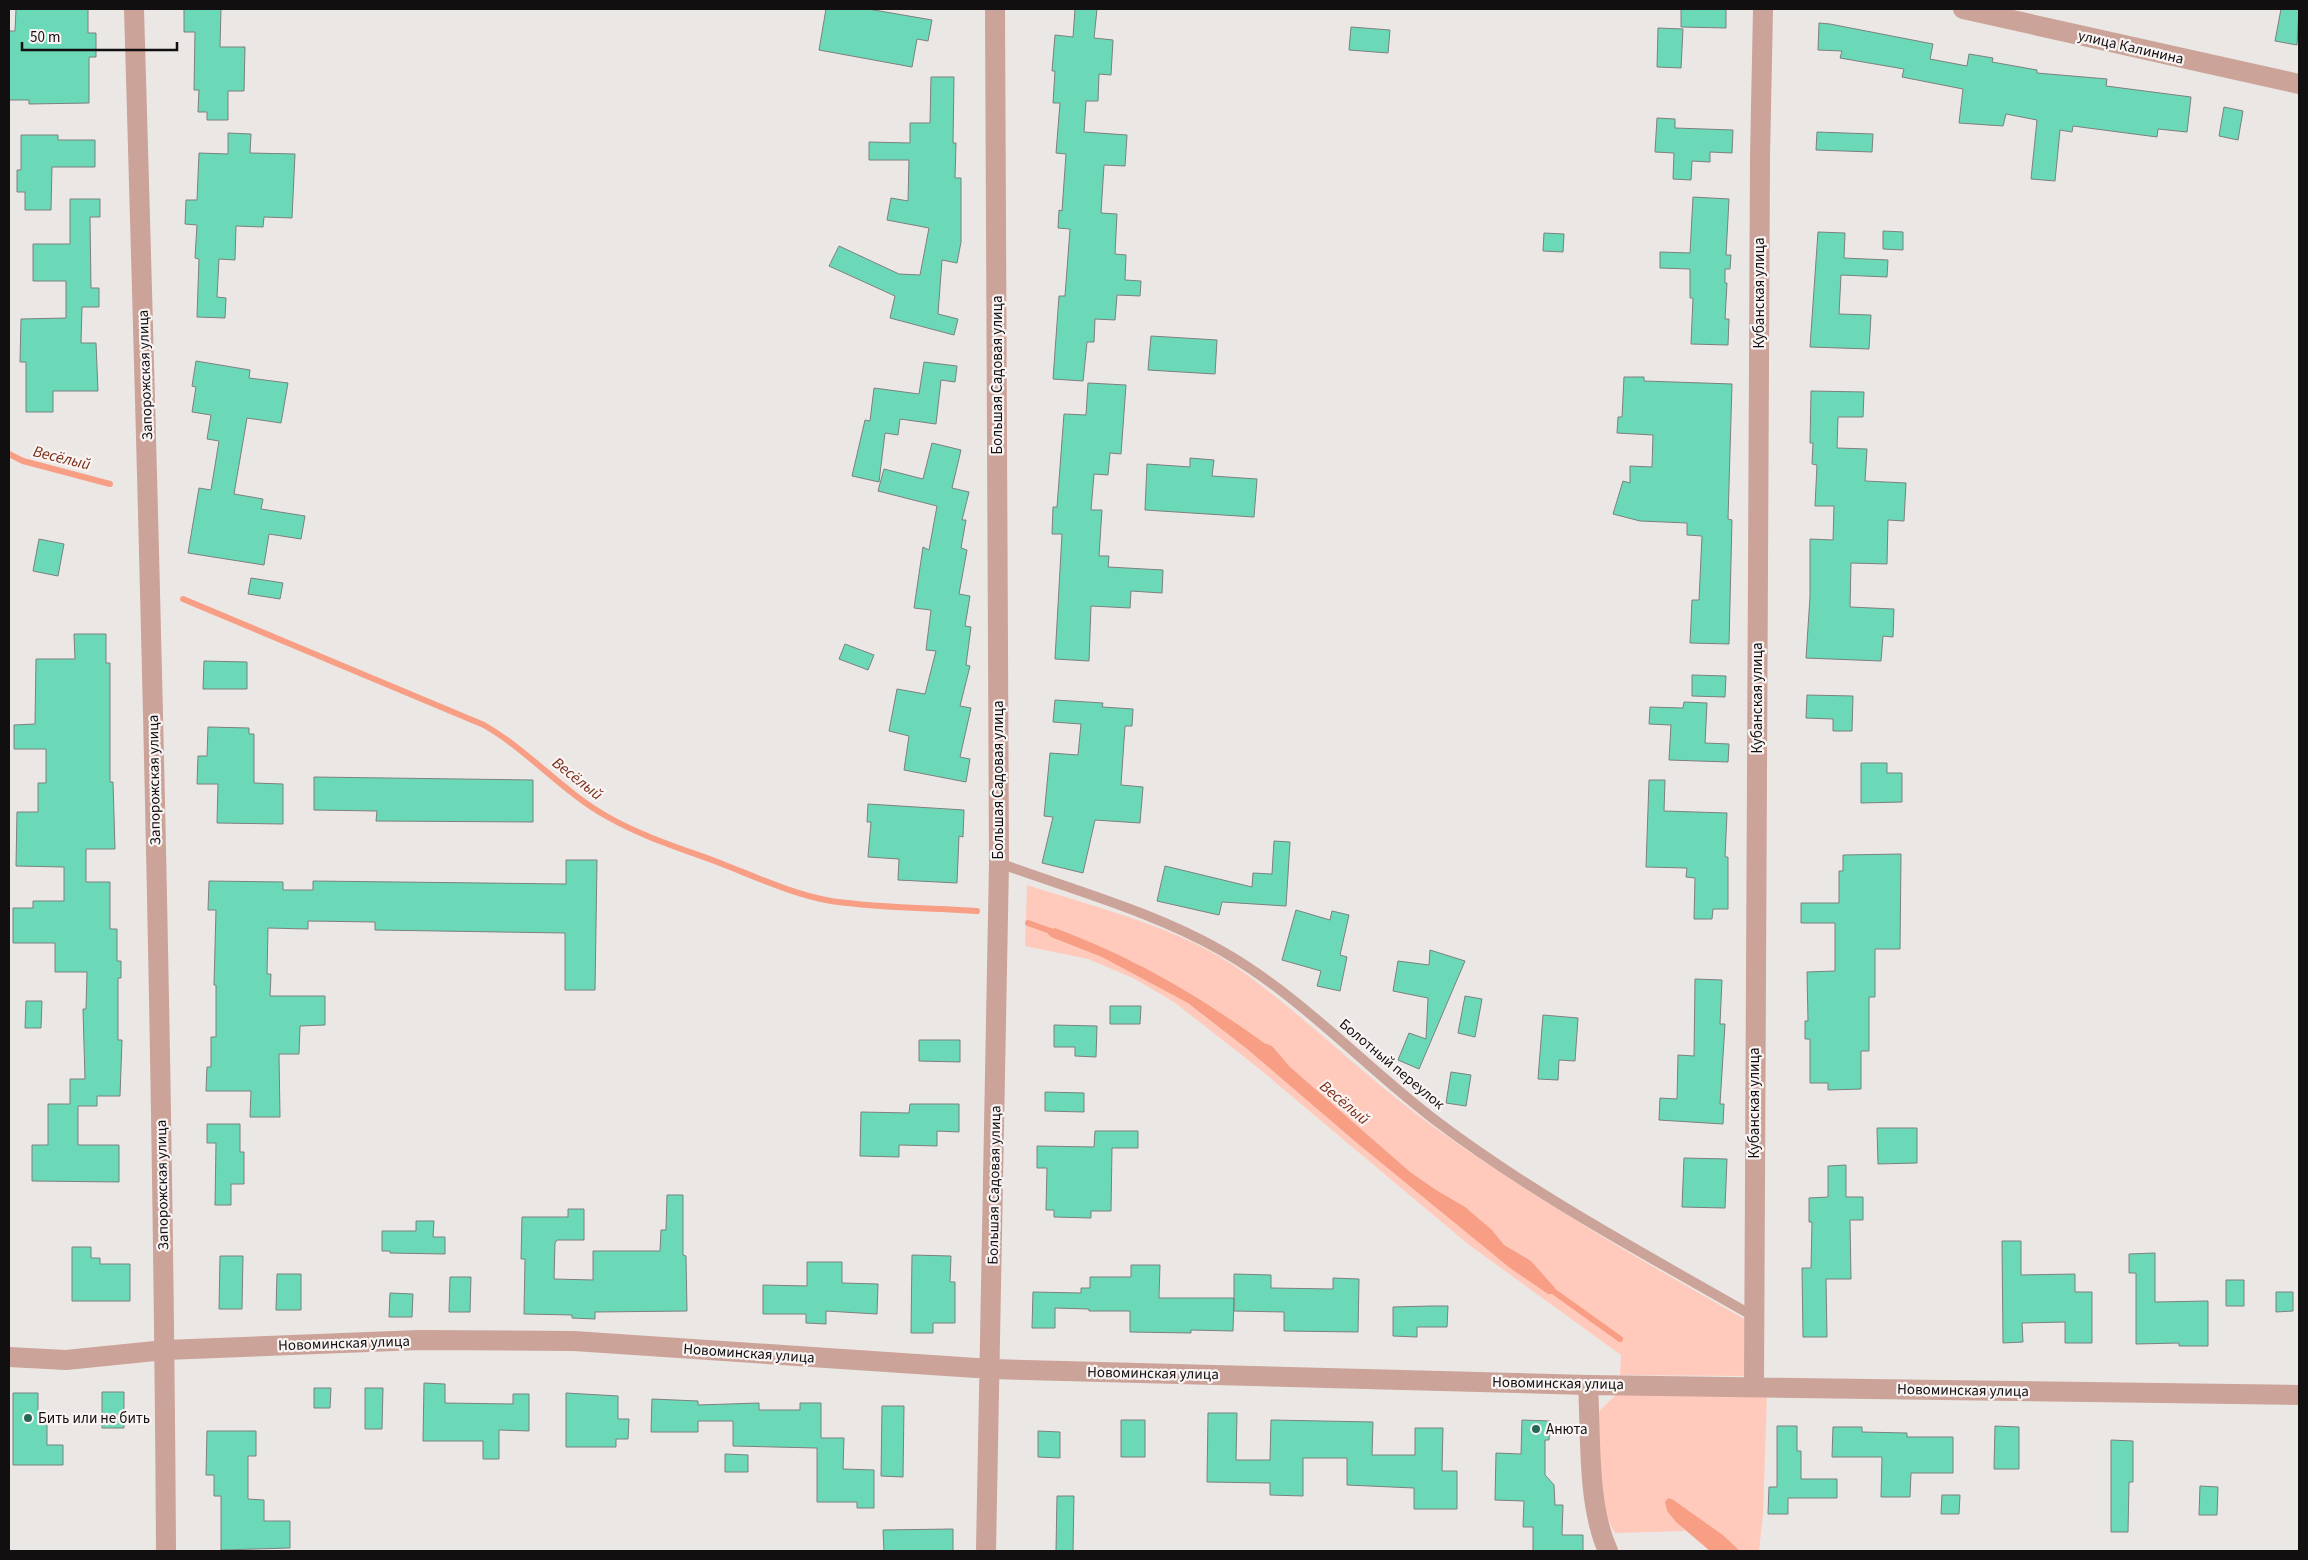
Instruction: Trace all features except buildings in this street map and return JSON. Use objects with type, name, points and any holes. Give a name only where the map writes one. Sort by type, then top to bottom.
[{"type":"street","name":"Запорожская улица","points":[[134,9],[150,543],[165,1350],[166,1551]]},
{"type":"street","name":"Большая Садовая улица","points":[[986,1551],[991,1369],[999,863],[995,9]]},
{"type":"street","name":"Кубанская улица","points":[[1754,1386],[1760,157],[1763,9]]},
{"type":"street","name":"улица Калинина","points":[[1963,9],[2299,84]]},
{"type":"street","name":"Новоминская улица","points":[[9,1357],[66,1360],[165,1350],[419,1340],[574,1341],[991,1369],[1588,1384],[2299,1395]]},
{"type":"street","points":[[1588,1384],[1595,1503],[1599,1528],[1608,1551]]},
{"type":"lane","name":"Болотный переулок","points":[[999,863],[1168,924],[1242,962],[1308,1013],[1434,1120],[1520,1179],[1584,1219],[1753,1316]]},
{"type":"shaded area","points":[[1027,885],[1111,911],[1167,931],[1219,956],[1243,972],[1293,1011],[1388,1092],[1475,1156],[1589,1229],[1746,1320],[1745,1376],[1620,1375],[1621,1355],[1468,1244],[1257,1067],[1174,1002],[1133,978],[1088,959],[1025,946]]},
{"type":"shaded area","points":[[1055,928],[1138,964],[1213,1008],[1264,1043],[1272,1046],[1290,1067],[1410,1172],[1465,1207],[1492,1230],[1504,1245],[1531,1261],[1555,1288],[1552,1294],[1548,1294],[1510,1268],[1357,1143],[1246,1048],[1188,1003],[1102,957],[1051,937],[1048,931]]},
{"type":"shaded area","points":[[1619,1392],[1767,1395],[1763,1514],[1759,1551],[1740,1551],[1723,1535],[1668,1498],[1665,1502],[1667,1511],[1685,1531],[1615,1533],[1604,1507],[1601,1493],[1597,1422],[1600,1410]]},
{"type":"shaded area","points":[[1668,1498],[1723,1535],[1740,1551],[1710,1551],[1676,1522],[1667,1511],[1665,1502]]},
{"type":"waterway","name":"Весёлый","points":[[9,454],[23,461],[110,484]]},
{"type":"waterway","name":"Весёлый","points":[[183,599],[484,725],[516,747],[576,796],[608,817],[635,831],[774,885],[817,898],[867,905],[977,911]]},
{"type":"waterway","name":"Весёлый","points":[[1028,923],[1056,933]]},
{"type":"waterway","name":"Весёлый","points":[[1546,1286],[1620,1339]]},
{"type":"place","name":"Бить или не бить","points":[[28,1418]]},
{"type":"place","name":"Анюта","points":[[1536,1429]]}]
